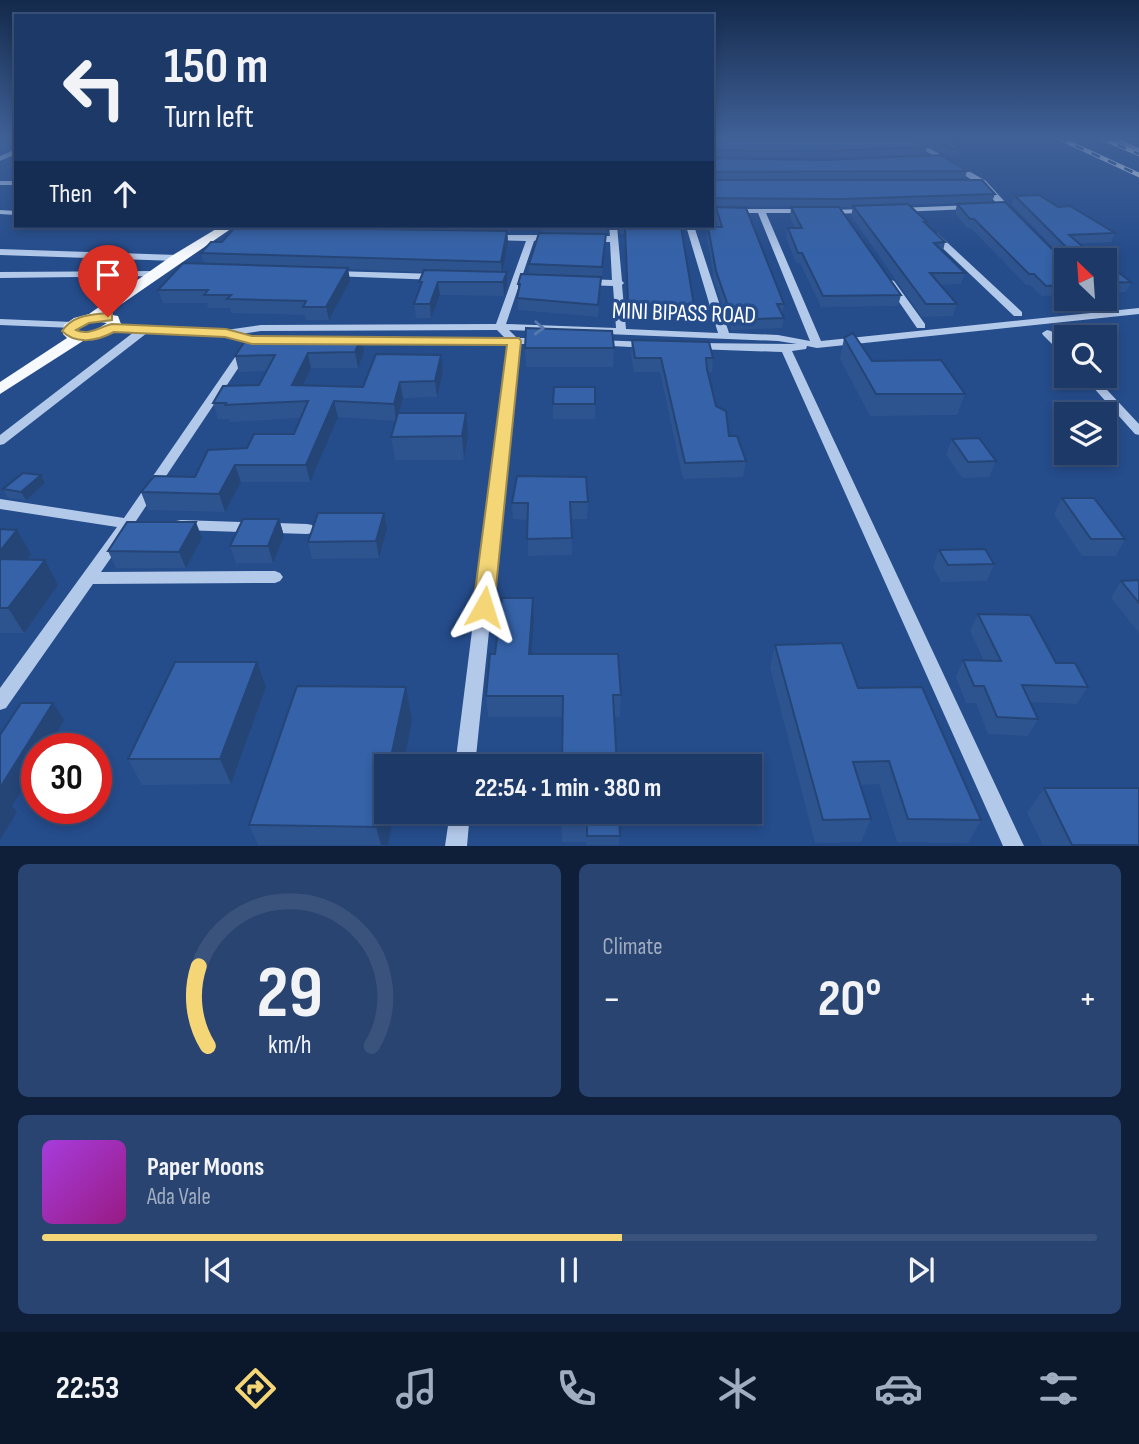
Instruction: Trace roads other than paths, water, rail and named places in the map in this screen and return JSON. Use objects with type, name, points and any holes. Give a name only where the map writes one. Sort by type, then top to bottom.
[{"type":"main road","points":[[0,374],[73,331],[177,258],[226,228]]},
{"type":"main road","points":[[0,389],[73,331],[101,334],[240,228]]},
{"type":"main road","points":[[94,317],[112,323]]},
{"type":"street","points":[[975,177],[983,183],[1021,225]]},
{"type":"street","points":[[969,183],[983,183]]},
{"type":"street","points":[[989,206],[1003,206]]},
{"type":"street","points":[[893,210],[975,207]]},
{"type":"street","points":[[907,209],[917,219]]},
{"type":"street","points":[[714,211],[880,210]]},
{"type":"street","points":[[582,343],[786,349],[817,345],[761,211]]},
{"type":"street","points":[[840,212],[848,223]]},
{"type":"street","points":[[613,228],[621,332]]},
{"type":"street","points":[[691,228],[725,337]]},
{"type":"street","points":[[927,228],[1018,314]]},
{"type":"street","points":[[477,237],[545,239]]},
{"type":"street","points":[[514,341],[500,327],[531,238]]},
{"type":"street","points":[[572,239],[613,239]]},
{"type":"street","points":[[0,252],[177,258]]},
{"type":"street","points":[[881,269],[921,326]]},
{"type":"street","points":[[0,275],[155,274]]},
{"type":"street","points":[[320,274],[445,278]]},
{"type":"street","points":[[501,279],[528,280]]},
{"type":"street","points":[[580,282],[619,283]]},
{"type":"street","name":"MINI BIPASS ROAD","points":[[226,333],[261,328],[500,327],[778,338],[817,345],[1139,311]]},
{"type":"street","points":[[0,323],[73,331]]},
{"type":"street","points":[[112,323],[145,329],[226,333],[252,340],[290,340]]},
{"type":"street","points":[[0,441],[145,329]]},
{"type":"street","points":[[1047,333],[1054,340]]},
{"type":"street","points":[[0,702],[89,578],[134,524],[252,340]]},
{"type":"street","points":[[328,340],[555,342]]},
{"type":"street","points":[[467,754],[514,341]]},
{"type":"street","points":[[786,349],[1014,845]]},
{"type":"street","points":[[1099,388],[1139,431]]},
{"type":"street","points":[[0,504],[134,524]]},
{"type":"street","points":[[168,525],[307,529]]},
{"type":"street","points":[[89,578],[275,577]]},
{"type":"street","points":[[456,845],[459,824]]}]
